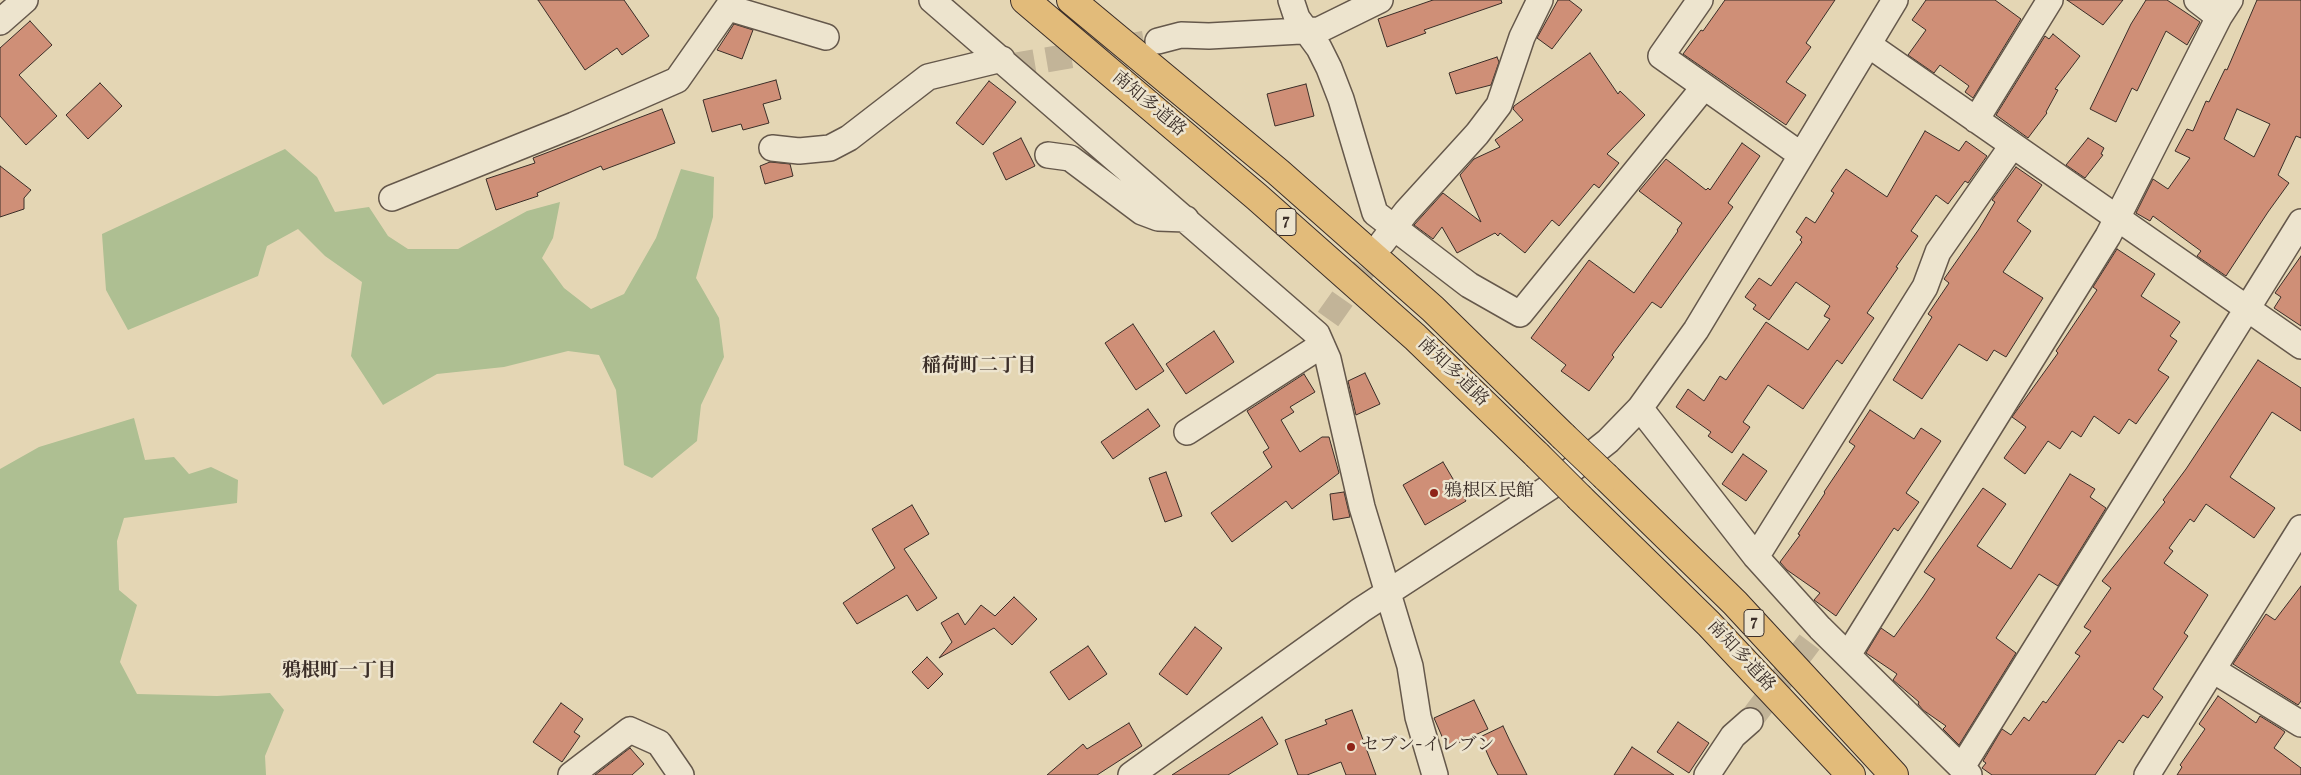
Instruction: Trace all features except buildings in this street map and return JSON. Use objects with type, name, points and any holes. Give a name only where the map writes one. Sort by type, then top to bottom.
[{"type":"highway","name":"南知多道路","points":[[1025,0],[1415,336],[1709,624],[1851,775]]},
{"type":"highway","name":"南知多道路","points":[[1071,0],[1278,172],[1426,302],[1735,603],[1894,775]]},
{"type":"street","points":[[932,0],[1002,58],[1186,219],[1322,332],[1362,507],[1410,666],[1418,717],[1435,775]]},
{"type":"street","points":[[1291,0],[1296,18],[1308,31],[1329,68],[1375,213],[1387,236],[1520,314],[1704,87]]},
{"type":"street","points":[[1158,42],[1181,35],[1209,36],[1320,30],[1380,0]]},
{"type":"street","points":[[1387,236],[1477,134],[1500,105],[1522,37],[1540,0]]},
{"type":"street","points":[[1700,0],[1661,56],[1801,155]]},
{"type":"street","points":[[1131,775],[1150,767],[1361,610],[1550,487],[1608,441],[1640,408],[1696,330],[1895,0]]},
{"type":"street","points":[[1976,120],[2050,0]]},
{"type":"street","points":[[1848,655],[2108,236],[2224,8],[2197,0]]},
{"type":"street","points":[[392,198],[574,126],[676,80],[731,4],[826,37]]},
{"type":"street","points":[[1869,45],[2116,219],[2301,346]]},
{"type":"street","points":[[772,148],[799,151],[830,148],[849,138],[928,77],[1002,58]]},
{"type":"street","points":[[1756,557],[1925,287],[1938,252],[2012,146]]},
{"type":"street","points":[[1048,155],[1070,158],[1142,212],[1158,218],[1186,219]]},
{"type":"street","points":[[1640,408],[1756,557],[1820,628],[1966,771],[2301,222]]},
{"type":"street","points":[[1187,432],[1322,332]]},
{"type":"street","points":[[2147,775],[2300,533]]},
{"type":"street","points":[[2213,670],[2301,724]]},
{"type":"street","points":[[1707,775],[1733,736],[1750,721]]},
{"type":"street","points":[[571,775],[630,730],[659,743],[681,775]]},
{"type":"green space","points":[[285,149],[317,177],[335,212],[369,207],[388,236],[408,249],[458,249],[527,211],[560,202],[553,238],[542,258],[564,288],[591,309],[624,294],[656,238],[681,169],[714,177],[713,217],[696,278],[719,318],[724,357],[701,405],[697,441],[652,478],[624,465],[616,390],[599,355],[568,351],[504,367],[437,374],[383,405],[351,356],[362,282],[325,256],[298,229],[267,246],[258,276],[128,330],[106,290],[102,234]]},
{"type":"green space","points":[[134,418],[145,460],[174,457],[189,474],[211,467],[238,480],[237,503],[124,518],[117,541],[119,590],[137,605],[120,662],[137,694],[217,696],[270,693],[284,710],[265,756],[266,775],[0,775],[0,469],[39,447]]},
{"type":"tunnel","points":[[1010,66],[1158,41]]},
{"type":"tunnel","points":[[1328,319],[1382,243]]},
{"type":"tunnel","points":[[1750,721],[1820,628]]},
{"type":"place","name":"鴉根区民館","points":[[1434,493]]},
{"type":"place","name":"セブン-イレブン","points":[[1351,747]]},
{"type":"district","name":"稲荷町二丁目","points":[[979,368]]},
{"type":"district","name":"鴉根町一丁目","points":[[339,673]]}]
